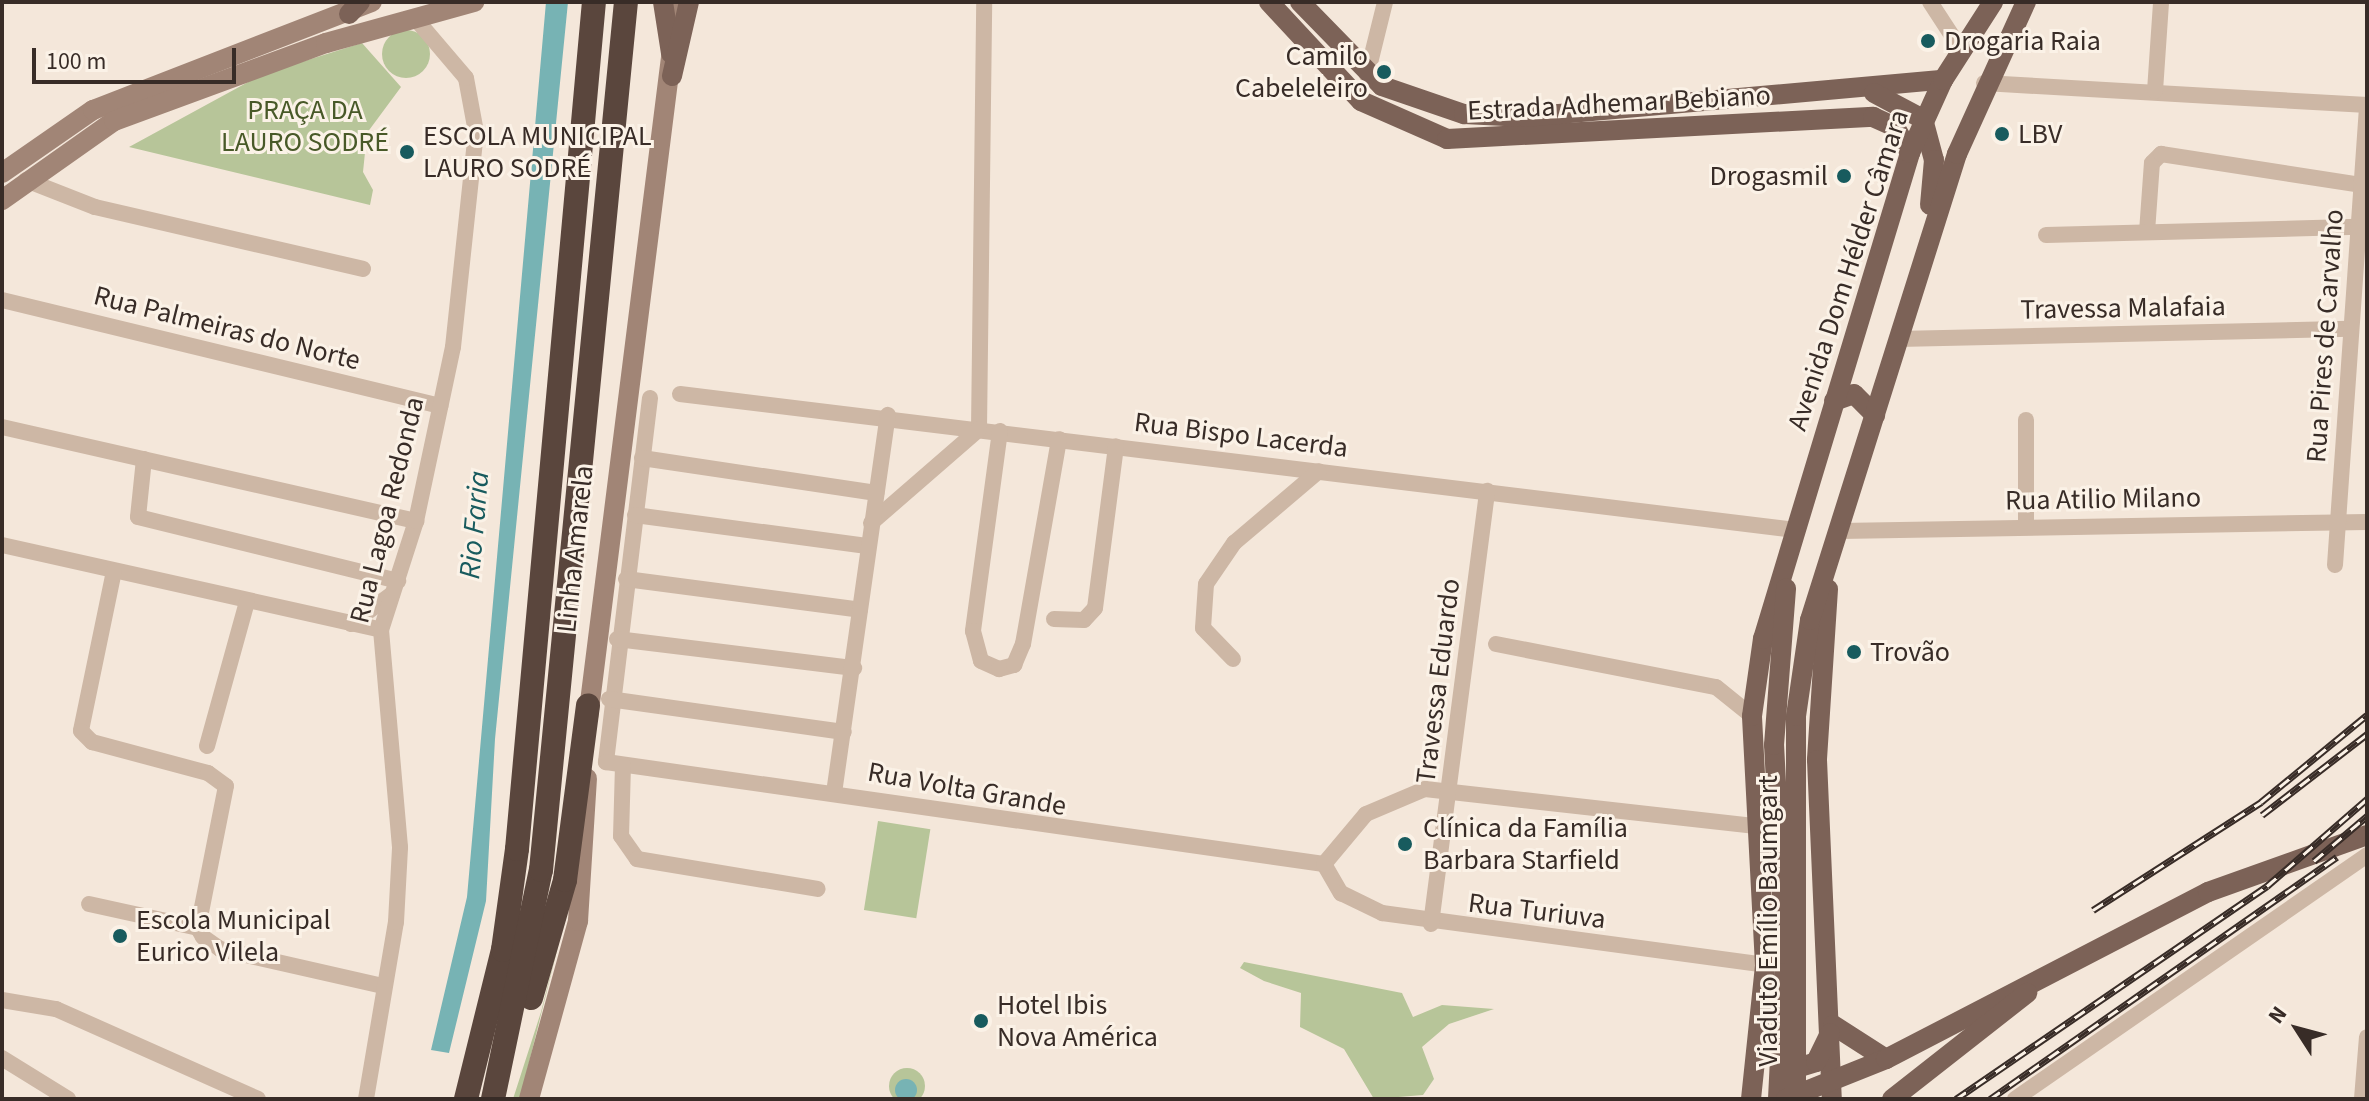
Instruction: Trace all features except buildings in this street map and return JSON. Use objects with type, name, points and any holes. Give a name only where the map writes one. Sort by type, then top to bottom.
[{"type":"highway","name":"Linha Amarela","points":[[466,1099],[486,1023],[517,849],[594,4]]},
{"type":"highway","name":"Linha Amarela","points":[[493,1099],[509,1043],[549,800],[626,8]]},
{"type":"highway","points":[[509,1043],[539,979],[565,880],[598,703]]},
{"type":"highway","points":[[448,1099],[486,1023]]},
{"type":"main road","points":[[2,173],[93,110],[372,2]]},
{"type":"main road","points":[[2,200],[26,180],[114,121],[284,57],[474,2]]},
{"type":"main road","points":[[663,2],[671,53]]},
{"type":"main road","name":"Linha Amarela","points":[[529,1099],[580,911],[598,703],[611,485],[672,76],[671,53],[678,2]]},
{"type":"main road","points":[[672,76],[689,2]]},
{"type":"main road","name":"Estrada Adhemar Bebiano","points":[[1269,2],[1341,86],[1426,134],[1516,141],[1873,117],[1895,127],[1910,153]]},
{"type":"main road","name":"Estrada Adhemar Bebiano","points":[[1300,2],[1367,75],[1434,110],[1525,117],[1863,90],[1943,80]]},
{"type":"main road","name":"Avenida Dom Hélder Câmara","points":[[1751,1099],[1759,1051],[1765,965],[1752,716],[1763,639],[1787,568],[1910,153],[1943,80],[1993,2]]},
{"type":"main road","points":[[1910,294],[1984,83],[2026,2]]},
{"type":"main road","points":[[1833,1089],[1833,1025],[1817,760],[1830,561],[1898,339],[1934,179],[1923,119],[1896,99],[1863,90]]},
{"type":"main road","points":[[1834,401],[1854,394],[1875,415]]},
{"type":"main road","name":"Viaduto Emílio Baumgart","points":[[1796,1099],[1801,970],[1796,742],[1806,642],[1830,561]]},
{"type":"main road","name":"Avenida Dom Hélder Câmara","points":[[1774,745],[1787,568]]},
{"type":"main road","name":"Viaduto Emílio Baumgart","points":[[1774,745],[1785,954],[1778,1099]]},
{"type":"main road","points":[[1759,1051],[1786,1099],[1833,1089],[2081,954],[2208,892],[2367,835]]},
{"type":"main road","points":[[1892,1098],[2050,972]]},
{"type":"main road","points":[[1759,1051],[1780,1070],[1800,1070],[1822,1053],[1833,1025]]},
{"type":"main road","points":[[1833,1025],[1886,1059]]},
{"type":"street","points":[[871,523],[979,429],[984,2]]},
{"type":"street","points":[[1367,75],[1385,2]]},
{"type":"street","points":[[1930,2],[1962,51]]},
{"type":"street","points":[[2155,91],[2161,2]]},
{"type":"street","name":"Rua Lagoa Redonda","points":[[366,1099],[368,1056],[383,986],[400,847],[381,630],[416,521],[459,310],[476,132],[466,78],[423,16]]},
{"type":"street","points":[[1984,83],[2367,105]]},
{"type":"street","name":"Rua Pires de Carvalho","points":[[2335,565],[2367,123]]},
{"type":"street","points":[[2147,232],[2152,163],[2161,154],[2361,185]]},
{"type":"street","points":[[26,180],[95,207],[363,269]]},
{"type":"street","points":[[2046,235],[2358,227]]},
{"type":"street","name":"Rua Palmeiras do Norte","points":[[2,300],[440,406]]},
{"type":"street","name":"Travessa Malafaia","points":[[1898,339],[2350,329]]},
{"type":"street","name":"Rua Bispo Lacerda","points":[[680,394],[888,415],[979,429],[1796,530]]},
{"type":"street","points":[[650,398],[617,639],[598,703],[844,732]]},
{"type":"street","points":[[834,793],[888,415]]},
{"type":"street","points":[[2026,420],[2026,527]]},
{"type":"street","points":[[2,427],[416,521]]},
{"type":"street","points":[[1000,431],[973,631],[981,661],[999,669],[1014,665],[1023,644],[1059,439]]},
{"type":"street","points":[[1054,619],[1084,620],[1095,608],[1116,446]]},
{"type":"street","points":[[642,458],[876,493]]},
{"type":"street","points":[[144,459],[138,517],[396,587]]},
{"type":"street","points":[[1233,659],[1203,628],[1206,584],[1234,543],[1319,471]]},
{"type":"street","name":"Travessa Eduardo","points":[[1431,924],[1451,789],[1487,491]]},
{"type":"street","points":[[635,515],[867,546]]},
{"type":"street","name":"Rua Atilio Milano","points":[[1840,531],[2338,520],[2367,522]]},
{"type":"street","points":[[2,545],[381,630]]},
{"type":"street","points":[[114,571],[81,731],[92,742],[208,773],[226,786],[198,928]]},
{"type":"street","points":[[626,579],[860,610]]},
{"type":"street","points":[[351,624],[396,587]]},
{"type":"street","points":[[207,746],[247,602]]},
{"type":"street","points":[[617,639],[854,668]]},
{"type":"street","points":[[1496,644],[1716,687],[1752,716]]},
{"type":"street","name":"Rua Volta Grande","points":[[598,703],[603,759],[623,765],[1324,864]]},
{"type":"street","points":[[623,765],[621,836],[637,859],[818,889]]},
{"type":"street","points":[[1324,864],[1348,830],[1387,801],[1451,789],[1756,826]]},
{"type":"street","points":[[2015,1099],[2037,1093],[2367,855]]},
{"type":"street","name":"Rua Turiuva","points":[[1324,864],[1341,893],[1356,902],[1431,924],[1765,965]]},
{"type":"street","points":[[89,904],[198,928],[220,949],[383,986]]},
{"type":"street","points":[[2,1000],[56,1009],[258,1099]]},
{"type":"street","points":[[2362,1099],[2367,1037]]},
{"type":"street","points":[[2,1058],[68,1099]]},
{"type":"green space","points":[[406,30],[423,37],[430,54],[423,71],[406,78],[389,71],[382,54],[389,37]]},
{"type":"green space","name":"PRAÇA DA LAURO SODRÉ","points":[[362,43],[401,87],[367,133],[363,172],[373,190],[370,205],[129,147],[263,74]]},
{"type":"green space","points":[[878,821],[930,829],[916,918],[864,910]]},
{"type":"green space","points":[[571,894],[520,1099],[513,1099],[541,1012]]},
{"type":"green space","points":[[1244,962],[1402,993],[1413,1017],[1442,1005],[1494,1009],[1449,1024],[1422,1047],[1434,1079],[1423,1095],[1374,1099],[1344,1049],[1300,1027],[1301,993],[1264,981],[1240,968]]},
{"type":"green space","points":[[907,1068],[920,1073],[925,1086],[920,1099],[907,1104],[894,1099],[889,1086],[894,1073]]},
{"type":"water","points":[[546,2],[568,2],[495,739],[486,901],[449,1053],[431,1050],[467,897]]},
{"type":"water","points":[[906,1079],[914,1082],[917,1090],[914,1098],[906,1101],[898,1098],[895,1090],[898,1082]]},
{"type":"railway","points":[[2093,910],[2261,802],[2367,715]]},
{"type":"railway","points":[[2262,815],[2367,734]]},
{"type":"railway","points":[[1956,1099],[2267,886],[2367,799]]},
{"type":"railway","points":[[2314,861],[2367,816]]},
{"type":"railway","points":[[1990,1099],[2337,857]]},
{"type":"place","name":"Drogaria Raia","points":[[1928,41]]},
{"type":"place","name":"Camilo Cabeleleiro","points":[[1384,72]]},
{"type":"place","name":"LBV","points":[[2002,134]]},
{"type":"place","name":"ESCOLA MUNICIPAL LAURO SODRÉ","points":[[407,152]]},
{"type":"place","name":"Drogasmil","points":[[1844,176]]},
{"type":"place","name":"Trovão","points":[[1854,652]]},
{"type":"place","name":"Clínica da Família Barbara Starfield","points":[[1405,844]]},
{"type":"place","name":"Escola Municipal Eurico Vilela","points":[[120,936]]},
{"type":"place","name":"Hotel Ibis Nova América","points":[[981,1021]]},
{"type":"water label","name":"Rio Faria","points":[[475,525]]}]
